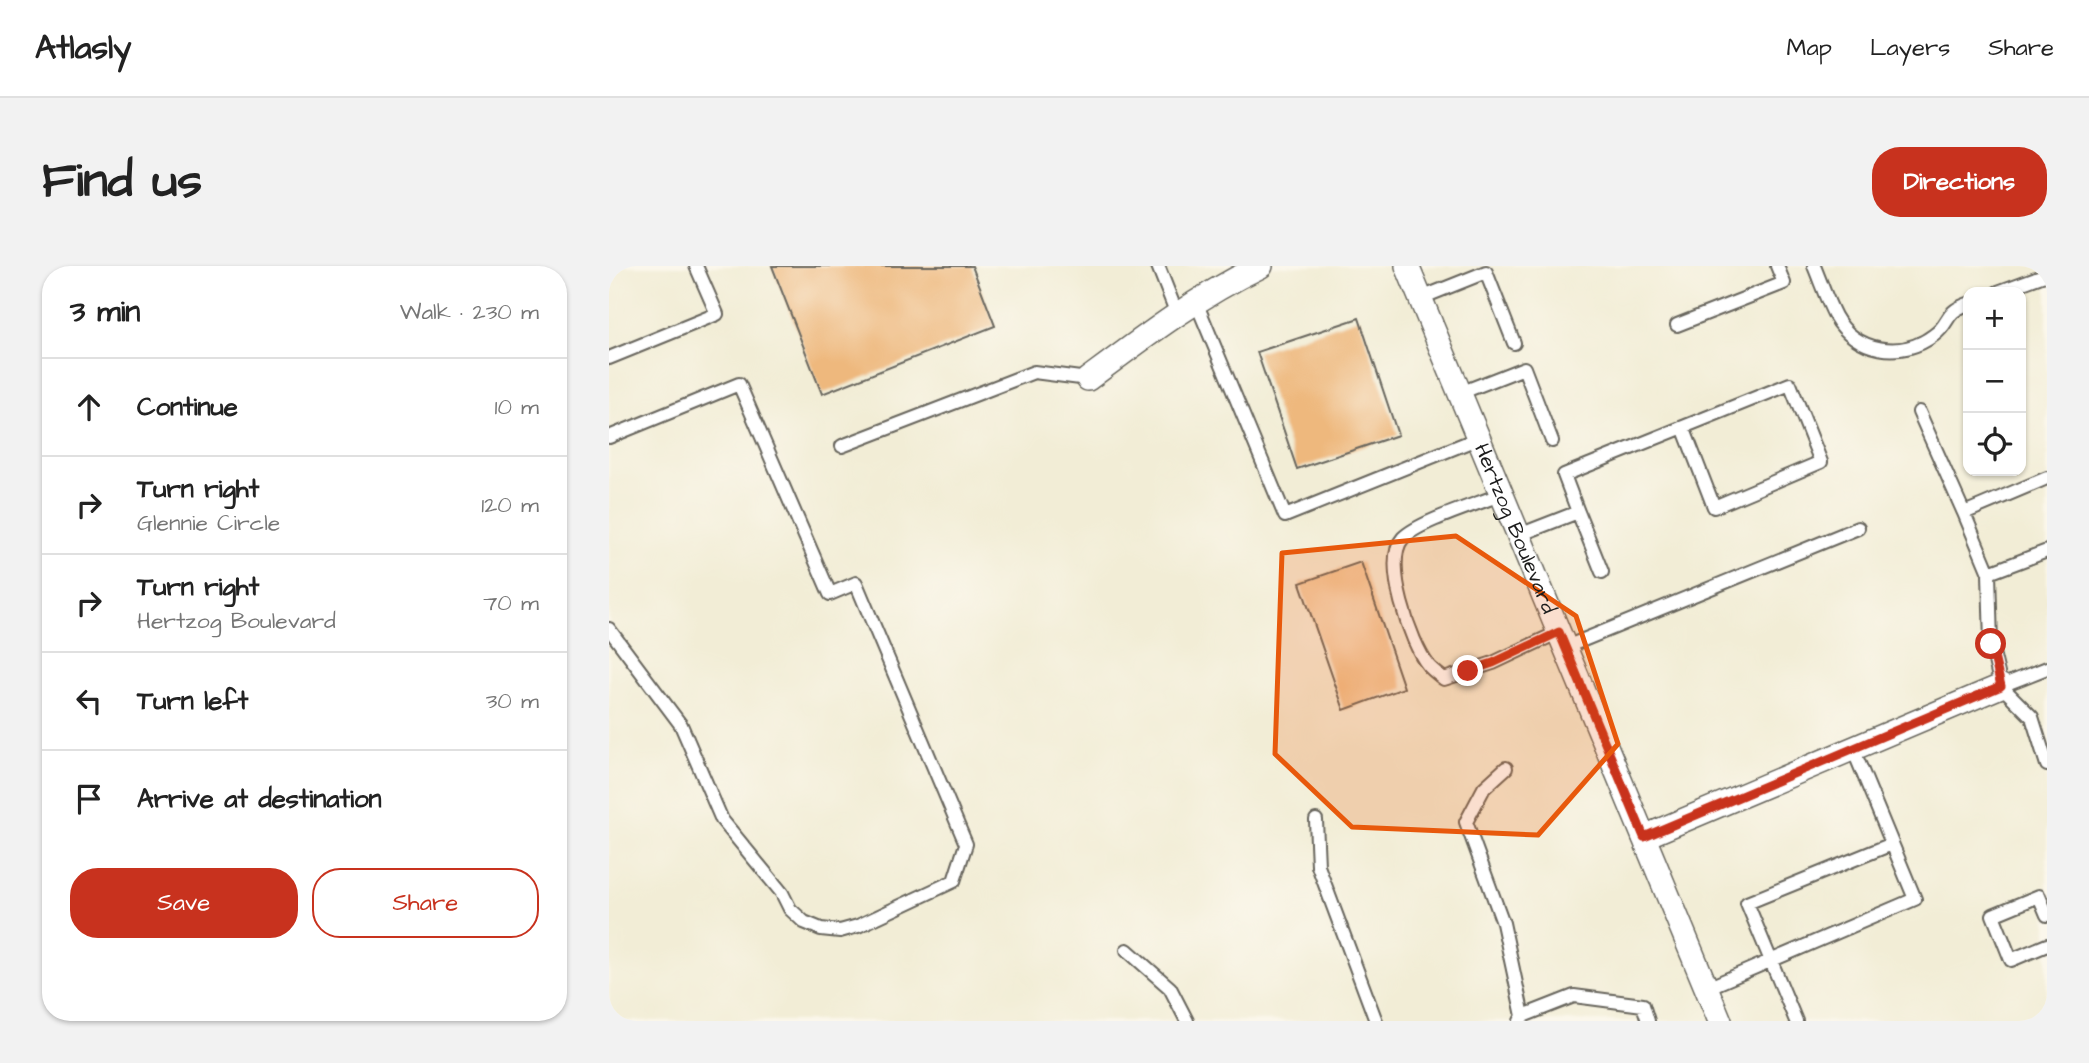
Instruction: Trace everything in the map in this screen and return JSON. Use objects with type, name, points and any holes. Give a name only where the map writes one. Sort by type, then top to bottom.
[{"type":"street","points":[[1088,379],[1187,308],[1261,266]]},
{"type":"street","name":"Hertzog Boulevard","points":[[1408,266],[1720,1021]]},
{"type":"street","points":[[1644,837],[2001,686]]},
{"type":"lane","points":[[609,358],[717,314],[696,266]]},
{"type":"lane","points":[[1157,266],[1187,308],[1285,516],[1479,438]]},
{"type":"lane","points":[[1677,324],[1784,283],[1777,266]]},
{"type":"lane","points":[[1814,266],[1836,317],[1847,333],[1864,344],[1882,350],[1902,350],[1920,344],[1937,334],[1952,310],[1963,306]]},
{"type":"lane","points":[[1420,298],[1486,272],[1514,344]]},
{"type":"lane","points":[[2012,287],[2047,274]]},
{"type":"lane","points":[[1460,393],[1524,368],[1552,441]]},
{"type":"lane","points":[[842,446],[1034,372],[1088,379]]},
{"type":"lane","points":[[609,437],[739,384],[830,594],[856,583],[966,844],[954,881],[858,926],[831,930],[804,922],[790,909],[782,893],[722,820],[681,725],[609,629]]},
{"type":"lane","points":[[1602,572],[1564,475],[1683,427],[1790,384],[1821,462],[1714,507],[1683,427]]},
{"type":"lane","points":[[1919,412],[1989,573],[1991,644],[2001,686],[2032,717],[2047,765]]},
{"type":"lane","points":[[1964,513],[2047,478]]},
{"type":"lane","points":[[1502,494],[1436,520],[1403,539],[1396,558],[1397,593],[1427,664],[1444,680],[1562,640],[1858,528]]},
{"type":"lane","points":[[1519,535],[1578,512]]},
{"type":"lane","points":[[1989,573],[2047,551]]},
{"type":"lane","points":[[2001,686],[2047,668]]},
{"type":"lane","points":[[1707,988],[1915,899],[1853,748]]},
{"type":"lane","points":[[1506,768],[1485,788],[1466,822],[1503,923],[1522,1018],[1574,996],[1643,1005],[1648,1021]]},
{"type":"lane","points":[[1316,820],[1318,866],[1376,1021]]},
{"type":"lane","points":[[1796,1021],[1747,903],[1892,844]]},
{"type":"lane","points":[[2047,915],[2039,896],[1993,915],[2011,960],[2047,945]]},
{"type":"lane","points":[[1126,950],[1170,988],[1187,1021]]},
{"type":"highlighted area","points":[[1456,536],[1576,616],[1618,744],[1538,835],[1352,827],[1275,754],[1282,553]]},
{"type":"building","points":[[772,266],[972,266],[995,326],[822,394]]},
{"type":"building","points":[[1359,318],[1398,435],[1297,469],[1257,352]]},
{"type":"building","points":[[1361,562],[1404,688],[1344,710],[1300,583]]},
{"type":"route","points":[[1468,671],[1493,663],[1559,632],[1644,837],[2001,686],[1991,644]]}]
